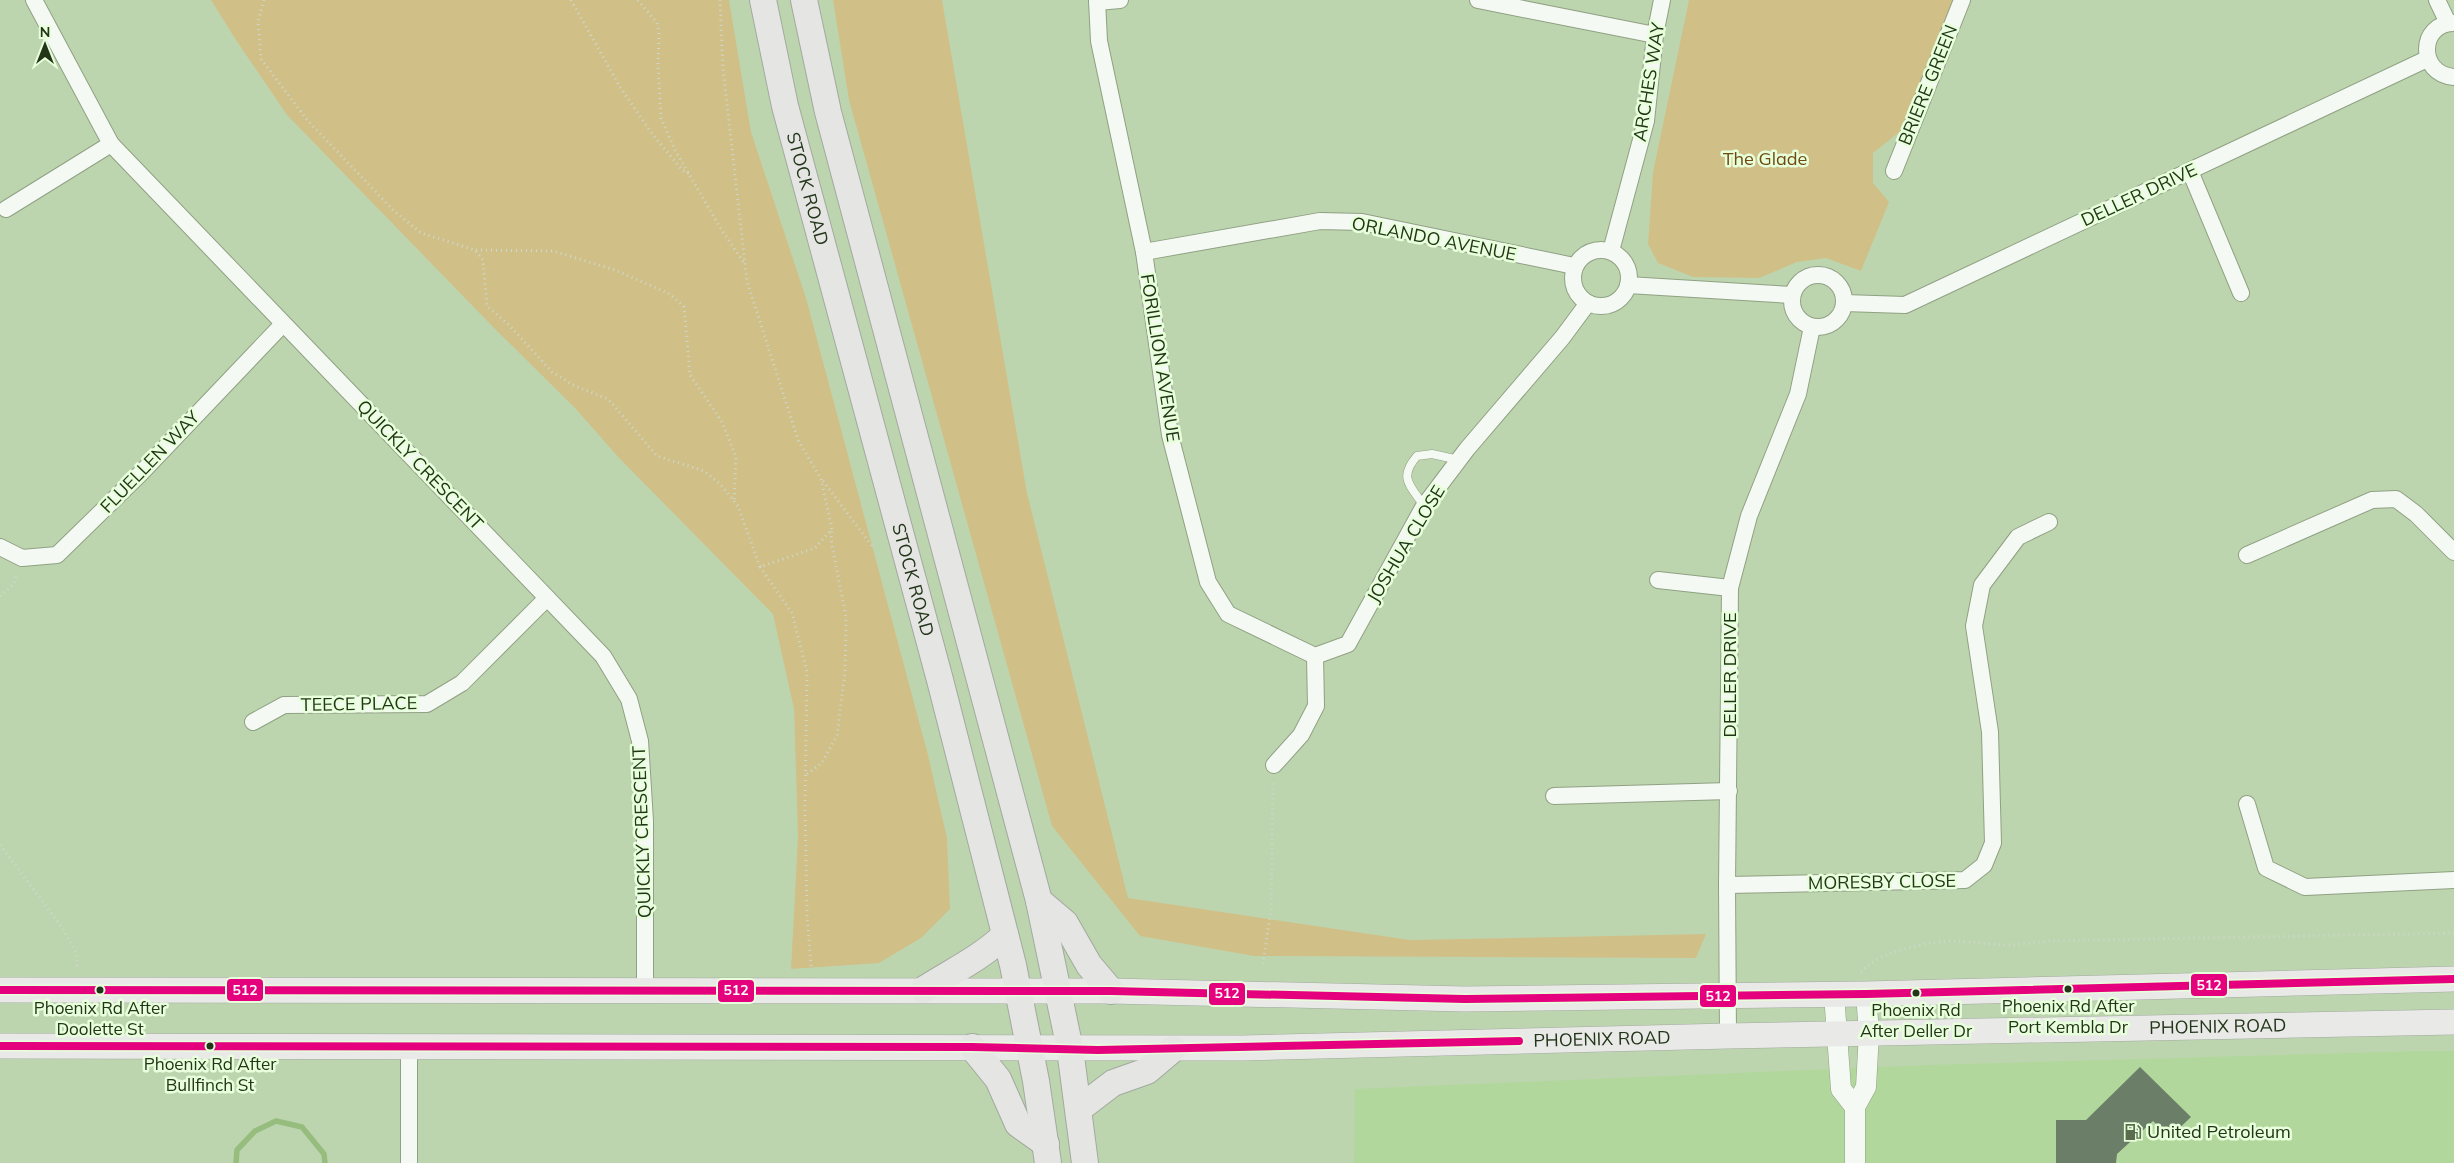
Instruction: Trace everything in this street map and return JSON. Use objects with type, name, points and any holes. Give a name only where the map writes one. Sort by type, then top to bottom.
[{"type":"highway","name":"STOCK ROAD","points":[[764,0],[790,124],[938,670],[1019,992],[1047,1153]]},
{"type":"highway","points":[[804,0],[828,112],[1039,901],[1070,1049],[1085,1163]]},
{"type":"highway","points":[[1039,901],[1065,923],[1089,964],[1111,991]]},
{"type":"highway","points":[[923,990],[959,966],[982,955],[1005,935]]},
{"type":"highway","points":[[972,1047],[998,1079],[1018,1124],[1047,1153]]},
{"type":"highway","points":[[1079,1109],[1113,1083],[1147,1071],[1173,1049]]},
{"type":"main road","points":[[0,990],[1111,991],[1465,999],[1834,994],[1862,985],[2454,979]]},
{"type":"main road","name":"PHOENIX ROAD","points":[[0,1046],[1173,1049],[1836,1033],[2454,1022]]},
{"type":"street","name":"QUICKLY CRESCENT","points":[[34,0],[111,144],[603,656],[629,699],[640,741],[645,821],[645,990]]},
{"type":"street","points":[[1097,1],[1120,0]]},
{"type":"street","points":[[1478,0],[1655,35]]},
{"type":"street","name":"ARCHES WAY","points":[[1611,251],[1646,121],[1655,35],[1662,0]]},
{"type":"street","name":"BRIERE GREEN","points":[[1894,171],[1962,0]]},
{"type":"street","points":[[2437,0],[2451,23],[2436,29],[2426,44],[2427,59],[2437,72],[2454,77]]},
{"type":"street","name":"FORILLION AVENUE","points":[[1097,1],[1100,41],[1144,252],[1170,435],[1208,582],[1228,614],[1316,656]]},
{"type":"street","name":"DELLER DRIVE","points":[[1844,303],[1906,305],[2427,59]]},
{"type":"street","points":[[6,209],[111,144]]},
{"type":"street","points":[[2190,171],[2242,293]]},
{"type":"street","name":"ORLANDO AVENUE","points":[[1144,252],[1320,221],[1362,222],[1574,266]]},
{"type":"street","points":[[1595,250],[1611,251],[1624,261],[1629,273],[1628,285],[1620,298],[1609,305],[1588,303],[1576,293],[1572,278],[1574,266],[1581,257],[1595,250]]},
{"type":"street","points":[[1822,275],[1834,280],[1842,290],[1844,303],[1841,314],[1834,322],[1823,327],[1812,327],[1800,321],[1792,309],[1792,295],[1798,284],[1809,276],[1822,275]]},
{"type":"street","points":[[1628,285],[1792,295]]},
{"type":"street","name":"JOSHUA CLOSE","points":[[1316,656],[1348,644],[1424,506],[1459,460],[1562,338],[1588,303]]},
{"type":"street","name":"FLUELLEN WAY","points":[[22,558],[57,555],[142,472],[284,324]]},
{"type":"street","name":"DELLER DRIVE","points":[[1728,1036],[1726,995],[1730,588],[1750,516],[1798,394],[1812,327]]},
{"type":"street","points":[[2247,555],[2372,500],[2396,499],[2416,514],[2454,552]]},
{"type":"street","name":"MORESBY CLOSE","points":[[1727,886],[1965,880],[1984,865],[1993,842],[1990,732],[1974,626],[1982,585],[2018,537],[2049,522]]},
{"type":"street","points":[[0,547],[22,558]]},
{"type":"street","points":[[1658,580],[1730,588]]},
{"type":"street","name":"TEECE PLACE","points":[[253,722],[284,705],[427,704],[462,683],[548,598]]},
{"type":"street","points":[[1274,765],[1301,735],[1316,706],[1316,656]]},
{"type":"street","points":[[1554,796],[1729,791]]},
{"type":"street","points":[[2247,804],[2266,868],[2304,887],[2454,880]]},
{"type":"street","points":[[1855,1163],[1855,1107],[1866,1087],[1869,1033],[1862,985]]},
{"type":"street","points":[[1834,994],[1841,1089],[1855,1107]]},
{"type":"street","points":[[409,1046],[409,1163]]},
{"type":"lane","points":[[1424,506],[1406,481],[1407,468],[1417,456],[1432,454],[1459,460]]},
{"type":"path","points":[[264,0],[258,21],[261,59],[309,122],[393,210],[421,234],[476,250],[553,251],[615,270],[670,294],[684,307],[690,375],[722,422],[736,457],[734,501]]},
{"type":"path","points":[[571,0],[620,87],[650,132],[682,170],[690,174]]},
{"type":"path","points":[[638,0],[657,23],[659,34],[658,65],[661,118],[675,150],[721,229],[745,264]]},
{"type":"path","points":[[720,0],[723,68],[747,281],[798,440],[821,479],[872,546]]},
{"type":"path","points":[[476,250],[483,260],[487,306],[509,325],[552,372],[575,386],[608,399],[657,456],[704,472],[720,484],[738,506],[760,568],[792,613],[807,672],[807,915],[811,966]]},
{"type":"path","points":[[806,775],[822,763],[837,735],[845,672],[846,617],[831,540],[832,530],[821,479]]},
{"type":"path","points":[[760,568],[815,548],[832,530]]},
{"type":"path","points":[[0,596],[14,584],[22,558]]},
{"type":"path","points":[[1263,964],[1271,909],[1274,765]]},
{"type":"path","points":[[0,845],[63,929],[77,954],[77,975]]},
{"type":"path","points":[[1862,985],[1867,966],[1880,957],[1929,944],[1956,941],[2014,944],[2049,941],[2454,933]]},
{"type":"shaded area","points":[[2454,1051],[2454,1163],[1354,1163],[1355,1089],[1925,1065]]},
{"type":"green space","points":[[211,0],[729,0],[751,132],[806,298],[928,755],[947,838],[950,909],[921,938],[879,963],[791,969],[798,836],[794,709],[773,614],[619,458],[575,408],[496,330],[287,115]]},
{"type":"green space","points":[[833,0],[942,0],[1027,493],[1128,898],[1410,940],[1706,934],[1696,958],[1254,956],[1140,936],[1052,826],[849,100]]},
{"type":"green space","name":"The Glade","points":[[1689,0],[1956,0],[1907,126],[1873,153],[1873,183],[1889,202],[1861,271],[1826,258],[1797,262],[1759,278],[1693,277],[1658,263],[1648,244],[1653,172]]},
{"type":"building","points":[[2140,1067],[2191,1117],[2170,1137],[2153,1121],[2117,1154],[2116,1163],[2056,1163],[2056,1120],[2086,1120]]},
{"type":"waterway","points":[[236,1163],[237,1150],[255,1131],[276,1121],[302,1127],[324,1154],[325,1163]]},
{"type":"transit line","name":"512","points":[[0,990],[1111,991],[1465,999],[1866,994],[2454,979]]},
{"type":"transit line","name":"512","points":[[0,1046],[972,1047],[1098,1050],[1519,1041]]},
{"type":"place","name":"Phoenix Rd After Port Kembla Dr","points":[[2068,989]]},
{"type":"place","name":"Phoenix Rd After Doolette St","points":[[100,990]]},
{"type":"place","name":"Phoenix Rd After Deller Dr","points":[[1916,993]]},
{"type":"place","name":"Phoenix Rd After Bullfinch St","points":[[210,1046]]},
{"type":"place","name":"United Petroleum","points":[[2133,1132]]}]
